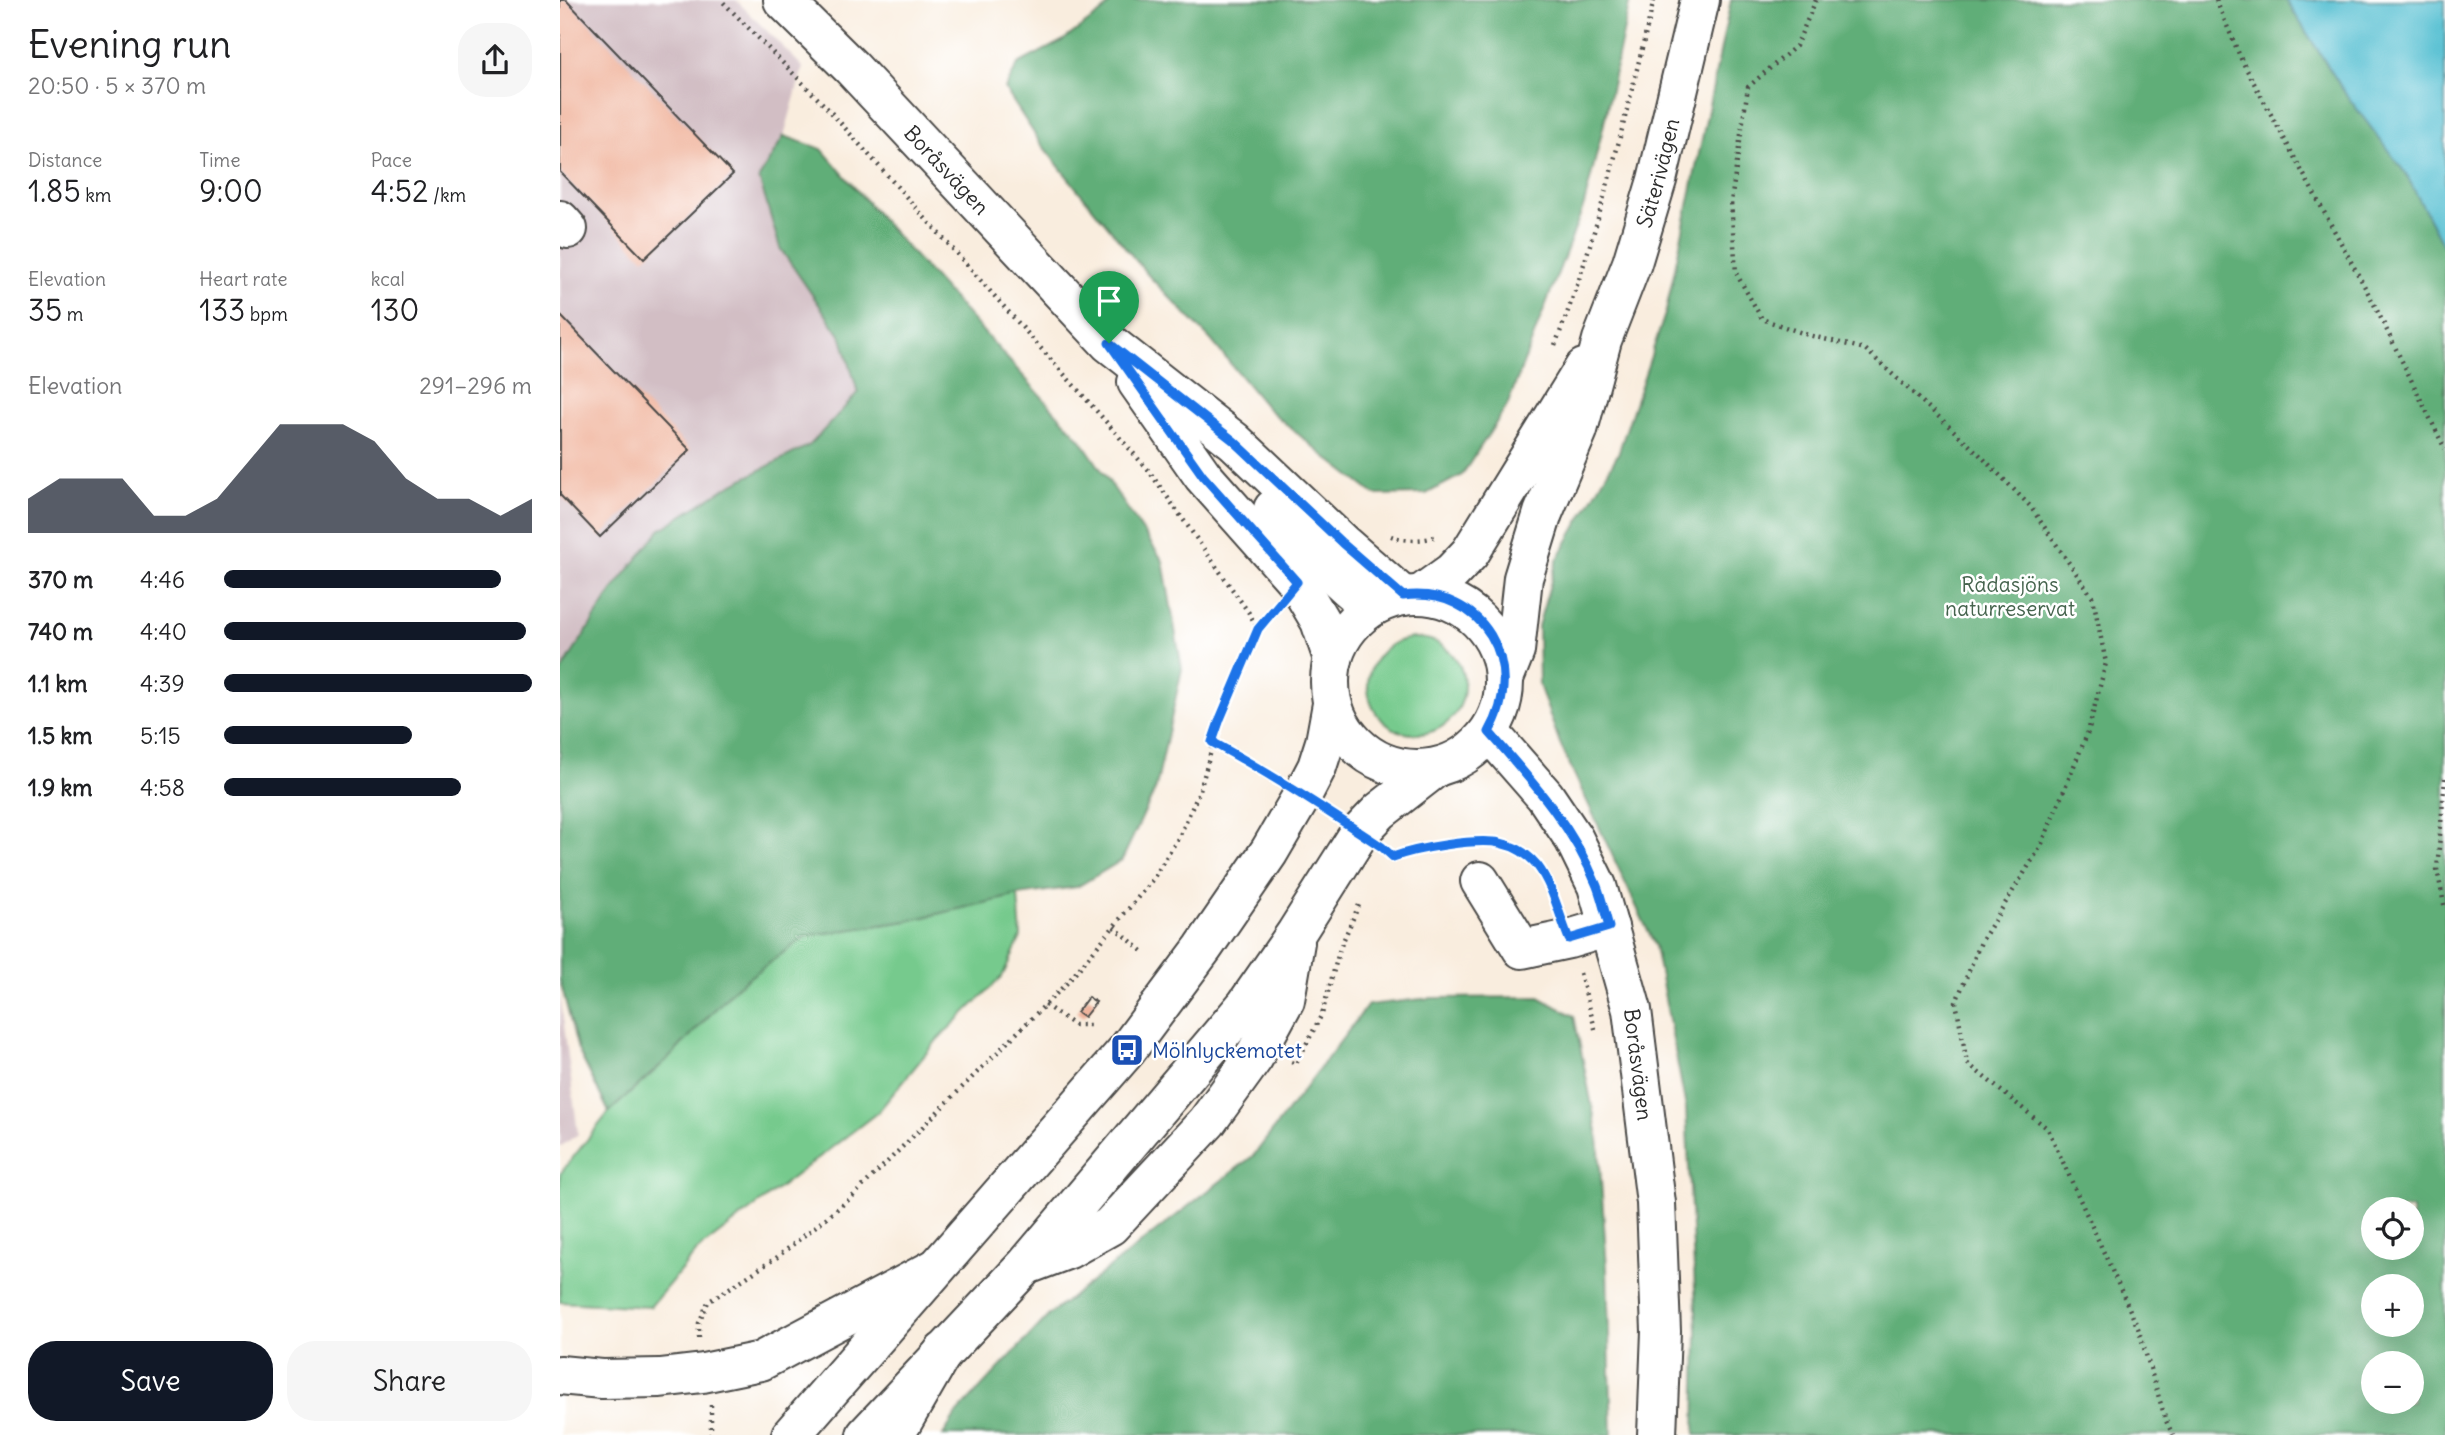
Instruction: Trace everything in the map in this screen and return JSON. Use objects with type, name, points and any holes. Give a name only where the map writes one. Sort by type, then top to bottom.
[{"type":"main road","name":"Boråsvägen","points":[[783,0],[852,68],[1109,343],[1203,476],[1297,582],[1320,621],[1333,659]]},
{"type":"main road","name":"Säterivägen","points":[[1505,676],[1515,651],[1522,578],[1543,513],[1578,430],[1602,340],[1632,263],[1657,180],[1700,0]]},
{"type":"main road","name":"Säterivägen","points":[[1398,599],[1452,572],[1469,553],[1602,340]]},
{"type":"main road","name":"Boråsvägen","points":[[1109,343],[1234,441],[1398,599]]},
{"type":"main road","name":"Boråsvägen","points":[[1183,403],[1320,562],[1353,593],[1398,599]]},
{"type":"main road","points":[[1436,596],[1451,601],[1478,619],[1489,631],[1502,660],[1505,676],[1502,706],[1489,732],[1471,752],[1434,769],[1401,769],[1370,756],[1346,734],[1332,704],[1330,689],[1333,659],[1348,629],[1359,617],[1398,599],[1436,596]]},
{"type":"main road","points":[[791,1435],[1127,1050],[1203,948],[1269,852],[1303,794],[1317,767],[1332,704]]},
{"type":"main road","name":"Boråsvägen","points":[[1489,732],[1545,796],[1574,839],[1597,886],[1632,1010],[1656,1203],[1661,1331],[1657,1435]]},
{"type":"main road","points":[[866,1435],[1026,1265],[1246,1005],[1296,933],[1360,832],[1380,811],[1434,769]]},
{"type":"main road","points":[[1480,881],[1522,949],[1609,927]]},
{"type":"main road","points":[[560,1375],[613,1379],[660,1378],[703,1373],[761,1361],[934,1269]]},
{"type":"main road","points":[[895,1435],[943,1352]]},
{"type":"path","points":[[721,0],[829,110],[1149,471],[1258,629]]},
{"type":"path","points":[[1554,347],[1571,305],[1603,196],[1654,0]]},
{"type":"path","points":[[1816,0],[1796,46],[1748,87],[1731,202],[1736,273],[1762,319],[1808,335],[1866,349],[1979,454],[2030,506],[2093,598],[2106,663],[2088,732],[2041,846],[1981,942],[1956,1002],[1967,1063],[2048,1129],[2138,1328],[2166,1421],[2173,1435]]},
{"type":"path","points":[[2217,0],[2242,61],[2373,302],[2445,449]]},
{"type":"path","points":[[1342,543],[1363,525],[1398,539],[1426,539],[1441,534]]},
{"type":"path","points":[[711,1435],[711,1407],[698,1345],[699,1323],[708,1302],[776,1258],[851,1198],[1095,953],[1153,879],[1180,835],[1200,790],[1220,719],[1258,629],[1297,582]]},
{"type":"path","points":[[1212,742],[1303,794]]},
{"type":"path","points":[[2445,778],[2437,869],[2445,909]]},
{"type":"path","points":[[1360,832],[1393,857]]},
{"type":"path","points":[[1385,862],[1407,852],[1469,843],[1498,842],[1511,846],[1535,863],[1546,880],[1569,939],[1590,1005],[1599,1045]]},
{"type":"path","points":[[1288,1060],[1296,1064],[1322,1014],[1340,948],[1362,899]]},
{"type":"path","points":[[1114,927],[1146,954]]},
{"type":"path","points":[[1045,1005],[1074,1025],[1093,1025]]},
{"type":"shaded area","points":[[560,0],[736,0],[803,67],[784,136],[759,178],[780,248],[842,339],[858,393],[810,445],[725,488],[660,530],[614,588],[560,673]]},
{"type":"shaded area","points":[[560,994],[578,1134],[560,1147]]},
{"type":"green space","points":[[1113,0],[1630,0],[1584,205],[1507,406],[1462,475],[1426,494],[1375,495],[1322,454],[1267,408],[1211,340],[1148,275],[1041,144],[1005,89],[1018,64],[1062,41],[1102,12]]},
{"type":"green space","name":"Rådasjöns naturreservat","points":[[1731,0],[2286,0],[2345,93],[2406,174],[2445,249],[2445,1435],[1695,1435],[1697,1330],[1686,1108],[1655,946],[1561,746],[1539,685],[1538,626],[1557,560],[1618,454],[1666,311]]},
{"type":"green space","points":[[784,136],[822,149],[883,221],[1081,440],[1163,561],[1182,669],[1156,788],[1122,860],[1077,887],[1018,895],[907,921],[806,936],[736,987],[672,1055],[609,1112],[578,1050],[560,980],[560,673],[614,588],[660,530],[725,488],[810,445],[858,393],[842,338],[780,248],[759,178]]},
{"type":"green space","points":[[1416,638],[1435,641],[1450,652],[1461,667],[1464,686],[1461,705],[1450,720],[1435,731],[1416,734],[1397,731],[1382,720],[1371,705],[1368,686],[1371,667],[1382,652],[1397,641]]},
{"type":"green space","points":[[1018,895],[1021,937],[1002,977],[937,1040],[878,1112],[697,1251],[650,1307],[560,1302],[560,1174],[609,1112],[672,1055],[736,987],[806,936],[907,921]]},
{"type":"green space","points":[[1539,997],[1574,1016],[1598,1136],[1607,1269],[1612,1435],[943,1435],[957,1413],[1050,1314],[1254,1155],[1368,1005],[1431,998]]},
{"type":"water","points":[[2286,0],[2445,0],[2445,249],[2406,174],[2345,93]]},
{"type":"building","points":[[560,0],[566,0],[733,174],[644,259],[560,172]]},
{"type":"building","points":[[560,315],[690,450],[600,537],[560,495]]},
{"type":"building","points":[[1088,997],[1096,1002],[1084,1017],[1077,1012]]},
{"type":"place","name":"Mölnlyckemotet","points":[[1127,1050]]},
{"type":"route","points":[[1109,343],[1234,441],[1342,543],[1403,596],[1436,596],[1451,601],[1478,619],[1489,631],[1502,660],[1505,691],[1497,720],[1489,732],[1545,796],[1574,839],[1597,886],[1609,927],[1569,939],[1546,880],[1535,863],[1511,846],[1498,842],[1469,843],[1407,852],[1393,857],[1303,794],[1212,742],[1258,629],[1297,582],[1203,476],[1109,343]]}]
